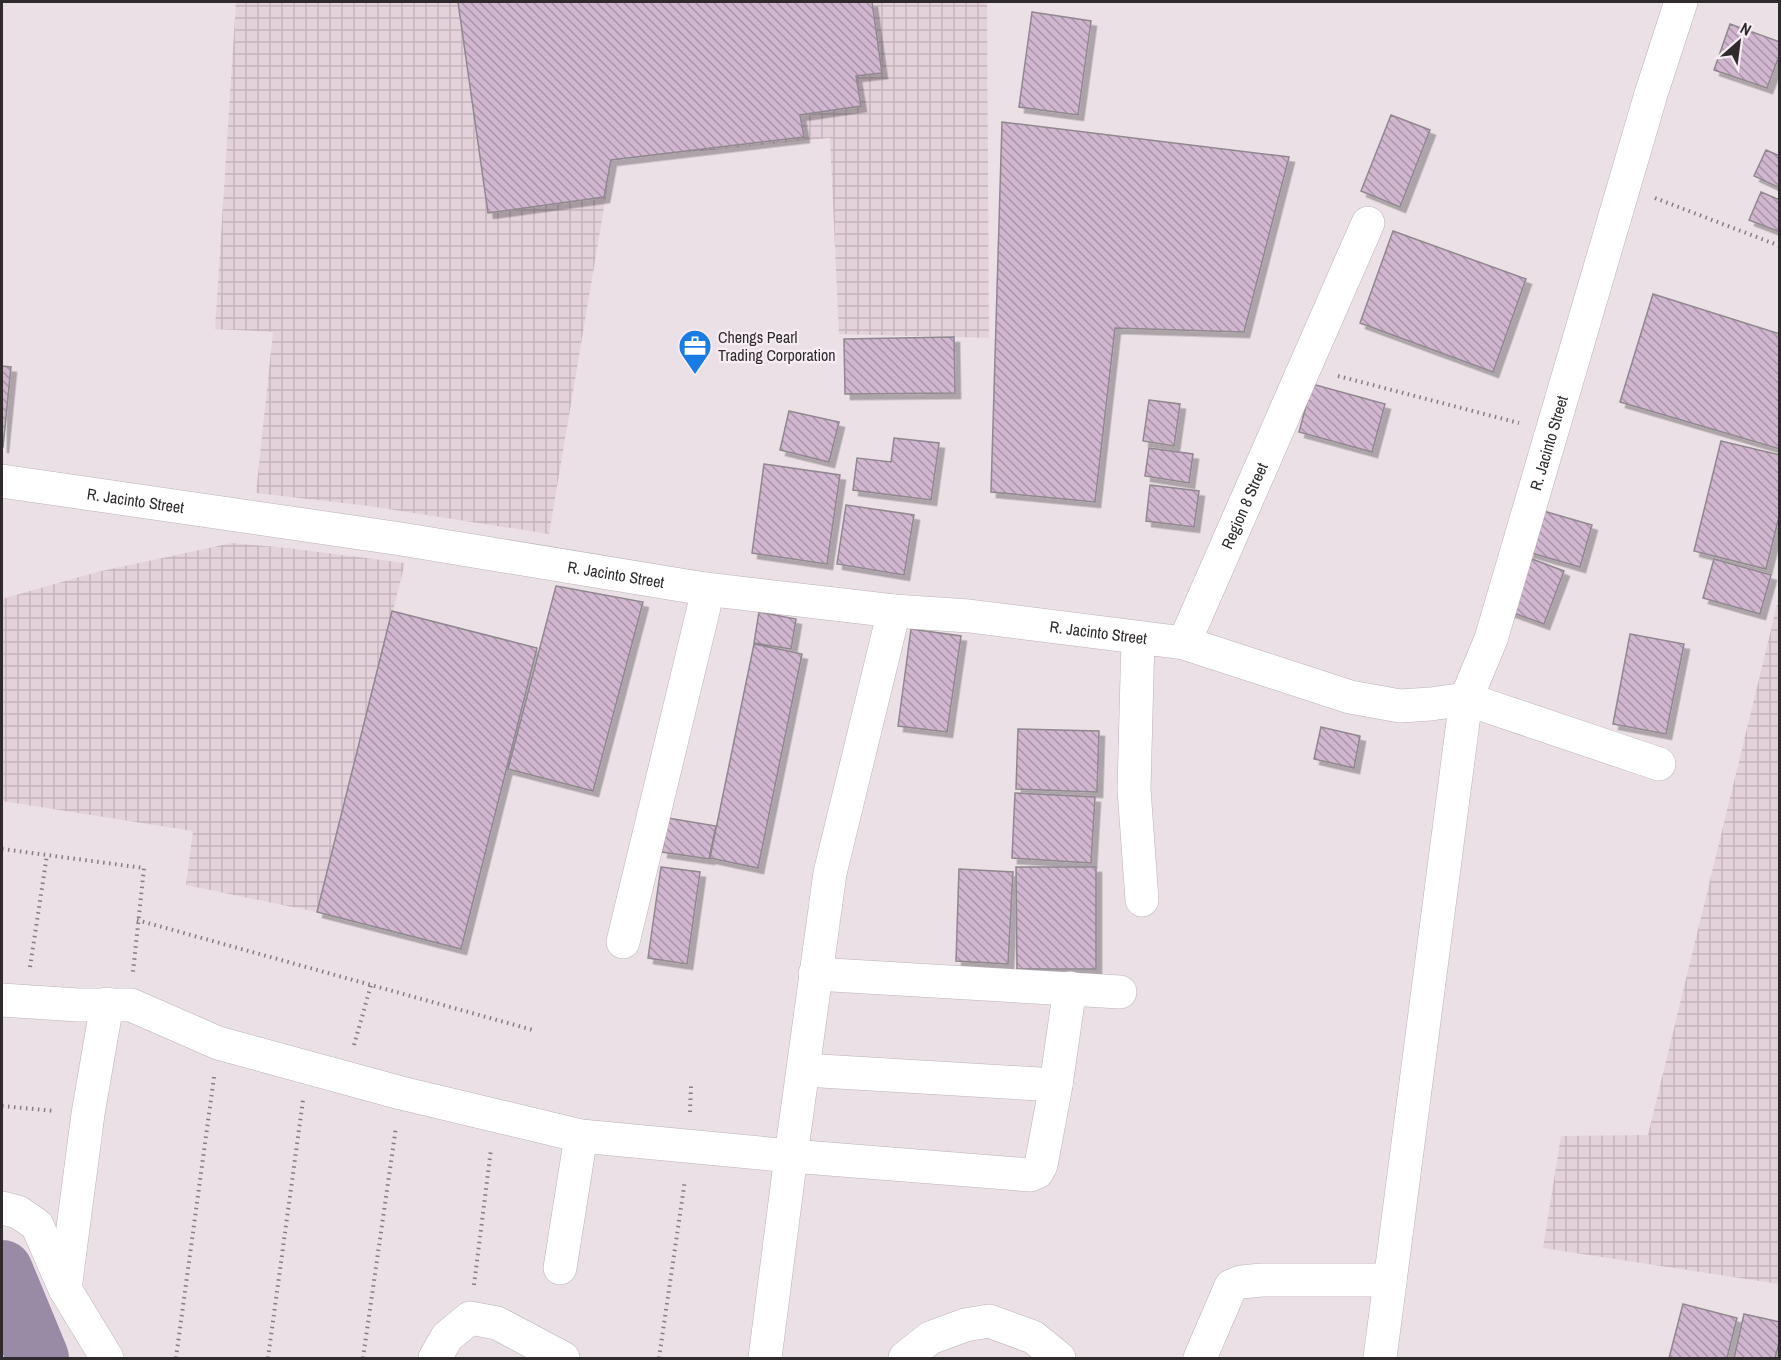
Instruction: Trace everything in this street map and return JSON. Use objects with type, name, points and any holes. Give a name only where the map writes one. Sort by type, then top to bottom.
[{"type":"street","name":"R. Jacinto Street","points":[[2,482],[390,538],[705,589],[894,611],[969,616],[1184,643],[1350,697],[1400,706],[1466,699],[1491,639],[1624,186],[1681,2]]},
{"type":"street","name":"Region 8 Street","points":[[1184,643],[1368,223]]},
{"type":"street","points":[[623,942],[704,607],[705,589]]},
{"type":"street","points":[[765,1359],[830,873],[894,611]]},
{"type":"street","points":[[1138,638],[1134,789],[1142,900]]},
{"type":"street","points":[[1380,1359],[1466,699],[1659,764]]},
{"type":"street","points":[[815,974],[1120,992]]},
{"type":"street","points":[[14,1000],[78,1005],[119,1005],[218,1043],[401,1093],[581,1136],[1030,1175],[1037,1172],[1041,1165],[1056,1085],[1070,988]]},
{"type":"street","points":[[65,1288],[88,1114],[119,1005]]},
{"type":"street","points":[[804,1070],[1056,1085]]},
{"type":"street","points":[[560,1268],[581,1136]]},
{"type":"street","points":[[2,1208],[18,1212],[37,1225],[65,1288],[107,1359]]},
{"type":"street","points":[[1200,1359],[1231,1286],[1241,1282],[1262,1280],[1390,1280]]},
{"type":"street","points":[[435,1359],[447,1337],[470,1318],[497,1323],[562,1359]]},
{"type":"street","points":[[905,1359],[930,1338],[965,1325],[989,1321],[1033,1337],[1059,1359]]},
{"type":"path","points":[[1624,186],[1779,246]]},
{"type":"path","points":[[1304,367],[1552,432]]},
{"type":"path","points":[[2,849],[144,868],[137,920],[119,1005]]},
{"type":"path","points":[[14,1000],[46,855]]},
{"type":"path","points":[[137,920],[533,1030]]},
{"type":"path","points":[[346,1077],[370,985]]},
{"type":"path","points":[[176,1359],[218,1043]]},
{"type":"path","points":[[268,1359],[308,1066]]},
{"type":"path","points":[[363,1359],[401,1093]]},
{"type":"path","points":[[2,1106],[88,1114]]},
{"type":"path","points":[[470,1318],[495,1116]]},
{"type":"path","points":[[659,1359],[690,1146]]},
{"type":"shaded area","points":[[236,2],[987,2],[989,338],[839,334],[830,138],[612,160],[549,534],[369,506],[256,493],[273,332],[215,329]]},
{"type":"shaded area","points":[[232,543],[405,563],[317,912],[186,885],[193,831],[2,801],[2,599],[97,572]]},
{"type":"shaded area","points":[[1777,605],[1780,606],[1779,1284],[1543,1248],[1561,1136],[1648,1135]]},
{"type":"shaded area","points":[[2,1335],[15,1358],[2,1358]]},
{"type":"building","points":[[458,2],[872,2],[882,73],[856,76],[861,106],[800,115],[804,137],[611,160],[604,197],[488,213]]},
{"type":"building","points":[[1032,12],[1091,21],[1078,115],[1019,107]]},
{"type":"building","points":[[1730,24],[1780,42],[1780,53],[1767,88],[1714,70]]},
{"type":"building","points":[[1391,115],[1430,130],[1400,207],[1361,191]]},
{"type":"building","points":[[1002,122],[1289,157],[1244,332],[1115,328],[1095,502],[991,492]]},
{"type":"building","points":[[1766,150],[1780,156],[1780,188],[1754,176]]},
{"type":"building","points":[[1761,192],[1780,200],[1780,232],[1749,220]]},
{"type":"building","points":[[1393,231],[1526,279],[1493,372],[1360,323]]},
{"type":"building","points":[[1653,294],[1780,334],[1780,449],[1620,402]]},
{"type":"building","points":[[954,337],[955,393],[845,394],[844,339]]},
{"type":"building","points":[[2,366],[11,367],[3,447],[2,447]]},
{"type":"building","points":[[1312,384],[1385,404],[1372,452],[1299,432]]},
{"type":"building","points":[[1149,400],[1180,404],[1174,446],[1143,441]]},
{"type":"building","points":[[789,411],[839,422],[829,462],[780,450]]},
{"type":"building","points":[[894,438],[939,443],[931,500],[853,490],[857,458],[891,462]]},
{"type":"building","points":[[1721,441],[1780,455],[1780,513],[1766,569],[1694,551]]},
{"type":"building","points":[[1149,448],[1193,454],[1189,483],[1145,476]]},
{"type":"building","points":[[764,464],[840,475],[827,564],[752,553]]},
{"type":"building","points":[[1150,485],[1199,491],[1194,527],[1146,521]]},
{"type":"building","points":[[846,505],[914,515],[904,575],[837,564]]},
{"type":"building","points":[[1540,510],[1592,525],[1580,567],[1528,552]]},
{"type":"building","points":[[1524,556],[1564,571],[1544,624],[1505,610]]},
{"type":"building","points":[[1714,559],[1771,575],[1760,614],[1703,598]]},
{"type":"building","points":[[556,586],[643,602],[593,791],[508,769]]},
{"type":"building","points":[[392,611],[537,648],[461,949],[317,912]]},
{"type":"building","points":[[759,612],[796,619],[791,649],[754,643]]},
{"type":"building","points":[[911,629],[961,636],[947,732],[898,726]]},
{"type":"building","points":[[1630,634],[1684,644],[1666,734],[1613,724]]},
{"type":"building","points":[[754,644],[802,654],[758,868],[710,858]]},
{"type":"building","points":[[1321,727],[1360,736],[1354,768],[1314,759]]},
{"type":"building","points":[[1018,729],[1099,731],[1097,792],[1016,789]]},
{"type":"building","points":[[1015,793],[1095,797],[1091,863],[1012,858]]},
{"type":"building","points":[[668,818],[716,826],[709,859],[662,852]]},
{"type":"building","points":[[661,867],[700,872],[687,964],[648,958]]},
{"type":"building","points":[[1016,867],[1096,867],[1096,969],[1017,969]]},
{"type":"building","points":[[959,869],[1013,872],[1008,964],[956,961]]},
{"type":"building","points":[[1683,1304],[1737,1318],[1727,1358],[1669,1358]]},
{"type":"building","points":[[1744,1314],[1780,1322],[1780,1339],[1775,1358],[1734,1358]]},
{"type":"waterway","points":[[2,1271],[38,1358]]},
{"type":"place","name":"Chengs Pearl Trading Corporation","points":[[695,375]]}]
